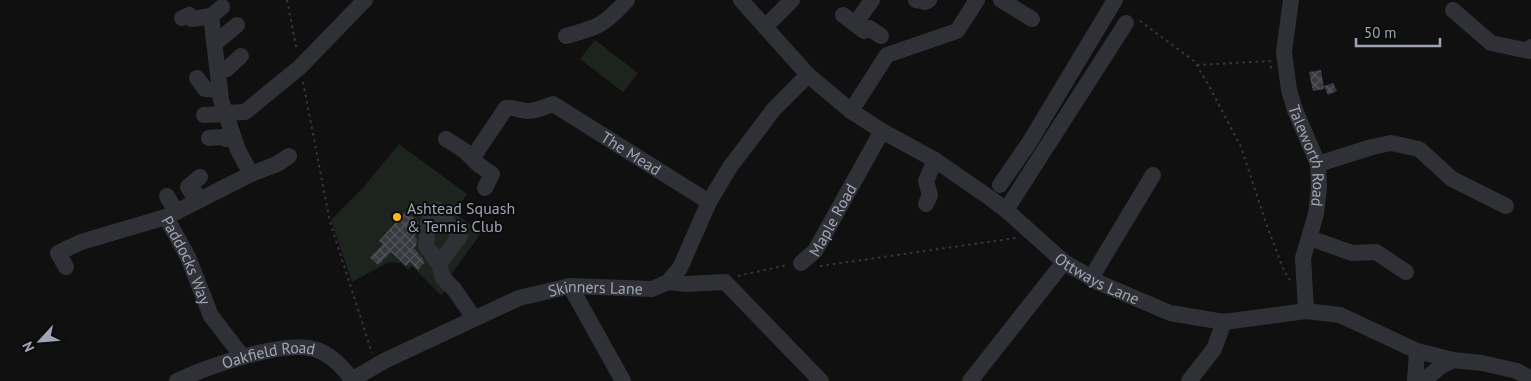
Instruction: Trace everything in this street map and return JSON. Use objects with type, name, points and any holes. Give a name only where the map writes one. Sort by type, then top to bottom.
[{"type":"street","points":[[204,115],[245,112],[300,67],[365,0]]},
{"type":"street","points":[[566,36],[597,27],[612,16],[627,0]]},
{"type":"street","name":"Ottways Lane","points":[[741,0],[808,75],[851,110],[882,131],[935,160],[1006,210],[1064,262],[1091,278],[1170,313],[1224,322],[1305,307],[1340,315],[1417,352],[1517,371],[1531,379]]},
{"type":"street","points":[[765,27],[792,0]]},
{"type":"street","points":[[872,0],[849,20],[864,31],[869,28],[880,36]]},
{"type":"street","points":[[916,0],[925,2],[929,0]]},
{"type":"street","points":[[851,110],[887,55],[957,31],[978,0]]},
{"type":"street","points":[[1001,0],[1032,19]]},
{"type":"street","points":[[1000,186],[1029,143],[1115,0]]},
{"type":"street","name":"Taleworth Road","points":[[1291,0],[1284,52],[1289,90],[1295,110],[1318,164],[1319,188],[1316,214],[1303,258],[1305,307]]},
{"type":"street","points":[[1452,10],[1491,43],[1530,54]]},
{"type":"street","points":[[182,18],[189,15],[192,20],[217,12],[214,44],[225,114],[238,150],[251,174]]},
{"type":"street","points":[[1006,210],[1132,21]]},
{"type":"street","points":[[214,44],[237,26]]},
{"type":"street","points":[[218,71],[226,69],[241,56]]},
{"type":"street","points":[[668,282],[680,268],[709,202],[730,167],[774,108],[808,75]]},
{"type":"street","points":[[197,78],[205,89],[220,90]]},
{"type":"street","name":"The Mead","points":[[473,157],[506,108],[512,107],[528,112],[553,104],[709,202]]},
{"type":"street","name":"Maple Road","points":[[801,262],[815,251],[882,131]]},
{"type":"street","points":[[209,138],[222,137],[226,139],[233,137]]},
{"type":"street","points":[[446,138],[473,157],[479,165],[492,174],[485,188]]},
{"type":"street","points":[[1318,164],[1391,143],[1420,149],[1452,179],[1506,206]]},
{"type":"street","name":"Paddocks Way","points":[[242,356],[211,316],[171,214],[251,174],[278,164],[289,156]]},
{"type":"street","points":[[926,204],[930,195],[926,181],[935,160]]},
{"type":"street","points":[[1091,278],[1153,175]]},
{"type":"street","points":[[200,177],[188,187],[191,192],[194,191],[200,200]]},
{"type":"street","points":[[66,267],[58,253],[81,242],[171,214],[167,196]]},
{"type":"street","points":[[1310,238],[1352,253],[1376,252],[1406,272]]},
{"type":"street","points":[[970,381],[1064,262]]},
{"type":"street","points":[[439,264],[443,278],[454,289],[474,318]]},
{"type":"street","name":"Skinners Lane","points":[[355,380],[375,366],[518,298],[570,286],[652,289],[668,282],[687,284],[725,282]]},
{"type":"street","points":[[725,282],[821,381]]},
{"type":"street","points":[[570,286],[623,381]]},
{"type":"street","points":[[1189,381],[1214,349],[1224,322]]},
{"type":"street","name":"Oakfield Road","points":[[177,381],[242,356],[299,346],[316,349],[340,364],[355,380]]},
{"type":"street","points":[[1415,381],[1417,352]]},
{"type":"street","points":[[1423,381],[1440,367],[1453,360]]},
{"type":"path","points":[[286,0],[330,222],[375,366]]},
{"type":"path","points":[[1132,21],[1197,64],[1241,147],[1284,271],[1305,307]]},
{"type":"path","points":[[1197,64],[1270,61],[1271,68],[1286,67]]},
{"type":"path","points":[[801,262],[812,267],[1016,239],[1028,229]]},
{"type":"path","name":"Maple Road","points":[[725,282],[733,277],[801,262]]},
{"type":"shaded area","points":[[595,40],[638,73],[623,92],[580,59]]},
{"type":"shaded area","name":"Ashtead Squash & Tennis Club","points":[[399,144],[467,194],[454,213],[482,232],[452,273],[450,286],[441,295],[412,266],[408,270],[401,263],[389,262],[352,282],[331,220],[362,189]]},
{"type":"building","points":[[1321,70],[1324,89],[1313,91],[1309,72]]},
{"type":"building","points":[[1333,83],[1337,91],[1328,95],[1324,86]]},
{"type":"building","points":[[406,211],[418,222],[417,232],[414,236],[417,239],[414,248],[425,262],[418,270],[410,262],[406,266],[391,252],[378,265],[370,258],[383,244],[379,241]]},
{"type":"place","name":"Ashtead Squash & Tennis Club","points":[[397,217]]}]
